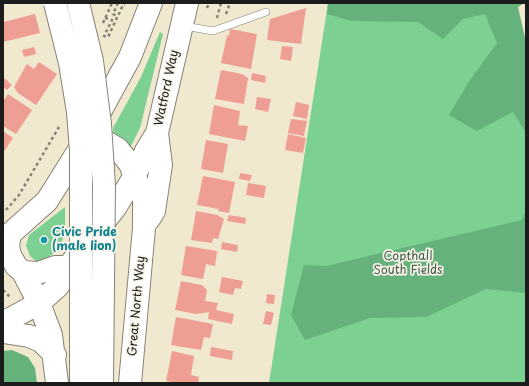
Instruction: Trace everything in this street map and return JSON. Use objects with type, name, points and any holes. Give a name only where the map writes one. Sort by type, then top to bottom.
[{"type":"highway","points":[[55,3],[70,63],[78,112],[81,151],[81,383]]},
{"type":"highway","points":[[78,3],[92,61],[100,124],[104,186],[102,383]]},
{"type":"highway","points":[[57,383],[55,355],[51,335],[39,303],[23,272],[16,266],[10,255],[7,239],[47,201],[82,145],[130,57],[151,3]]},
{"type":"highway","name":"Watford Way","points":[[68,267],[115,208],[130,184],[146,151],[157,133],[180,25],[187,3]]},
{"type":"highway","name":"Great North Way","points":[[144,228],[154,211],[161,165],[157,133]]},
{"type":"highway","name":"Great North Way","points":[[82,145],[95,141],[106,142],[118,149],[130,164],[130,184],[144,200],[144,228],[130,383]]},
{"type":"highway","points":[[3,323],[39,303],[58,286],[68,267],[55,267],[38,273],[23,272]]},
{"type":"highway","points":[[3,332],[29,336],[41,341],[55,355]]},
{"type":"lane","points":[[180,25],[213,31],[266,12]]},
{"type":"path","points":[[112,3],[105,18],[112,20],[104,36],[108,37],[123,4],[125,5]]},
{"type":"path","points":[[118,3],[113,14],[118,17]]},
{"type":"path","points":[[216,19],[221,3]]},
{"type":"green space","name":"Copthall South Fields","points":[[328,3],[490,3],[526,115],[526,383],[269,383]]},
{"type":"green space","points":[[328,3],[524,3],[518,7],[526,42],[526,133],[513,112],[477,131],[449,115],[470,80],[497,43],[485,14],[463,19],[443,39],[418,22],[351,21],[327,14]]},
{"type":"green space","points":[[160,32],[163,34],[140,128],[128,152],[114,141],[113,128],[141,77]]},
{"type":"green space","points":[[65,207],[65,232],[60,247],[45,261],[36,261],[30,256],[26,246],[29,235]]},
{"type":"green space","points":[[526,209],[526,293],[486,289],[426,317],[370,318],[305,340],[291,315],[304,265],[326,266],[522,220]]},
{"type":"green space","points":[[12,350],[28,357],[35,368],[37,383],[3,383],[3,351]]},
{"type":"building","points":[[306,8],[301,44],[267,40],[270,19]]},
{"type":"building","points":[[35,14],[40,33],[3,42],[3,22]]},
{"type":"building","points":[[230,29],[257,34],[251,69],[221,63],[227,35],[229,36]]},
{"type":"building","points":[[282,46],[293,47],[291,61],[280,59]]},
{"type":"building","points":[[34,47],[36,54],[24,57],[22,50]]},
{"type":"building","points":[[39,62],[57,74],[36,105],[18,93],[14,87],[27,64],[34,69]]},
{"type":"building","points":[[221,70],[242,74],[248,78],[244,104],[215,99]]},
{"type":"building","points":[[252,73],[266,76],[265,83],[251,80]]},
{"type":"building","points":[[3,77],[12,85],[7,90],[3,87]]},
{"type":"building","points":[[8,94],[32,110],[16,134],[3,126],[3,102]]},
{"type":"building","points":[[257,97],[271,99],[268,112],[255,109]]},
{"type":"building","points":[[296,102],[309,105],[307,119],[293,116]]},
{"type":"building","points":[[214,105],[240,111],[238,125],[248,126],[245,141],[209,134]]},
{"type":"building","points":[[291,119],[307,121],[304,136],[288,133]]},
{"type":"building","points":[[3,131],[13,138],[3,153]]},
{"type":"building","points":[[288,134],[306,138],[303,153],[285,150]]},
{"type":"building","points":[[206,140],[228,144],[223,173],[201,169]]},
{"type":"building","points":[[240,173],[252,175],[250,181],[239,179]]},
{"type":"building","points":[[203,176],[235,182],[229,213],[218,211],[219,209],[197,205]]},
{"type":"building","points":[[248,183],[266,186],[264,198],[246,195]]},
{"type":"building","points":[[196,211],[217,215],[224,219],[218,239],[213,238],[212,243],[191,240]]},
{"type":"building","points":[[229,215],[246,218],[245,224],[227,221]]},
{"type":"building","points":[[222,242],[238,245],[237,252],[221,249]]},
{"type":"building","points":[[186,246],[217,251],[215,266],[206,264],[203,279],[181,275]]},
{"type":"building","points":[[222,277],[243,281],[241,289],[235,288],[233,295],[219,292]]},
{"type":"building","points":[[181,281],[202,285],[207,290],[205,301],[218,303],[216,310],[234,314],[232,324],[208,319],[209,312],[196,314],[175,310]]},
{"type":"building","points":[[267,294],[275,295],[274,304],[266,303]]},
{"type":"building","points":[[266,311],[274,313],[271,325],[263,324]]},
{"type":"building","points":[[176,317],[213,324],[210,338],[204,337],[201,350],[171,345]]},
{"type":"building","points":[[211,347],[233,351],[232,360],[210,356]]},
{"type":"building","points":[[172,351],[194,356],[191,375],[199,377],[198,383],[166,381]]},
{"type":"place","name":"Civic Pride (male lion)","points":[[44,240]]}]
